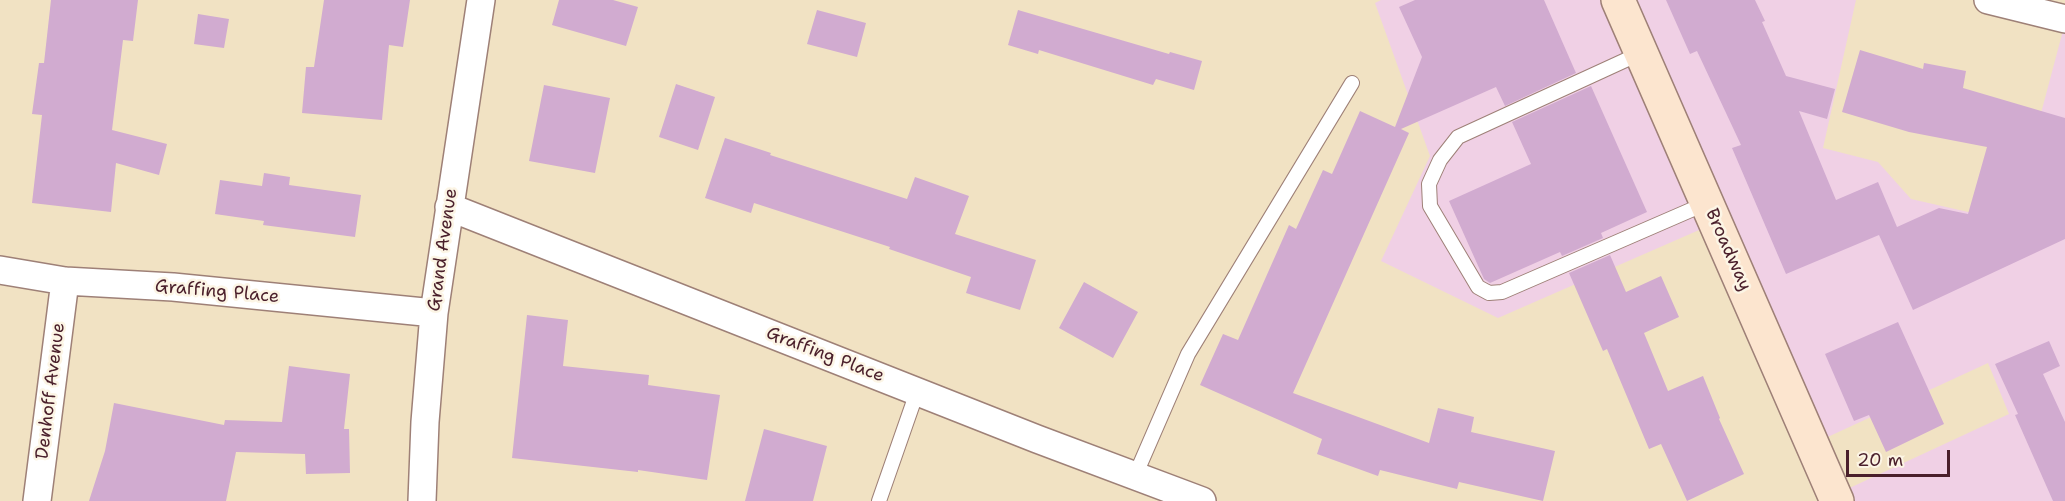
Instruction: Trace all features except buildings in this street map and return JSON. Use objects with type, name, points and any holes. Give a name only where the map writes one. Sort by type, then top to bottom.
[{"type":"street","name":"Grand Avenue","points":[[422,501],[425,422],[434,313],[448,207],[481,0]]},
{"type":"street","name":"Broadway","points":[[1618,0],[1838,501]]},
{"type":"street","points":[[1988,0],[2065,19]]},
{"type":"street","name":"Graffing Place","points":[[448,207],[917,392],[1202,501]]},
{"type":"street","name":"Graffing Place","points":[[0,270],[65,281],[173,287],[434,313]]},
{"type":"street","name":"Denhoff Avenue","points":[[37,501],[65,281]]},
{"type":"lane","points":[[1641,53],[1458,137],[1440,160],[1429,184],[1430,206],[1478,287],[1489,293],[1502,292],[1707,203]]},
{"type":"lane","points":[[1135,476],[1188,354],[1352,83]]},
{"type":"lane","points":[[879,501],[917,392]]},
{"type":"shaded area","points":[[1381,0],[1856,0],[1823,148],[1878,162],[1911,199],[2012,222],[2065,23],[2065,501],[1830,501],[1828,498],[2009,414],[1988,363],[1806,447],[1706,227],[1498,318],[1381,261],[1430,156],[1375,3]]}]
